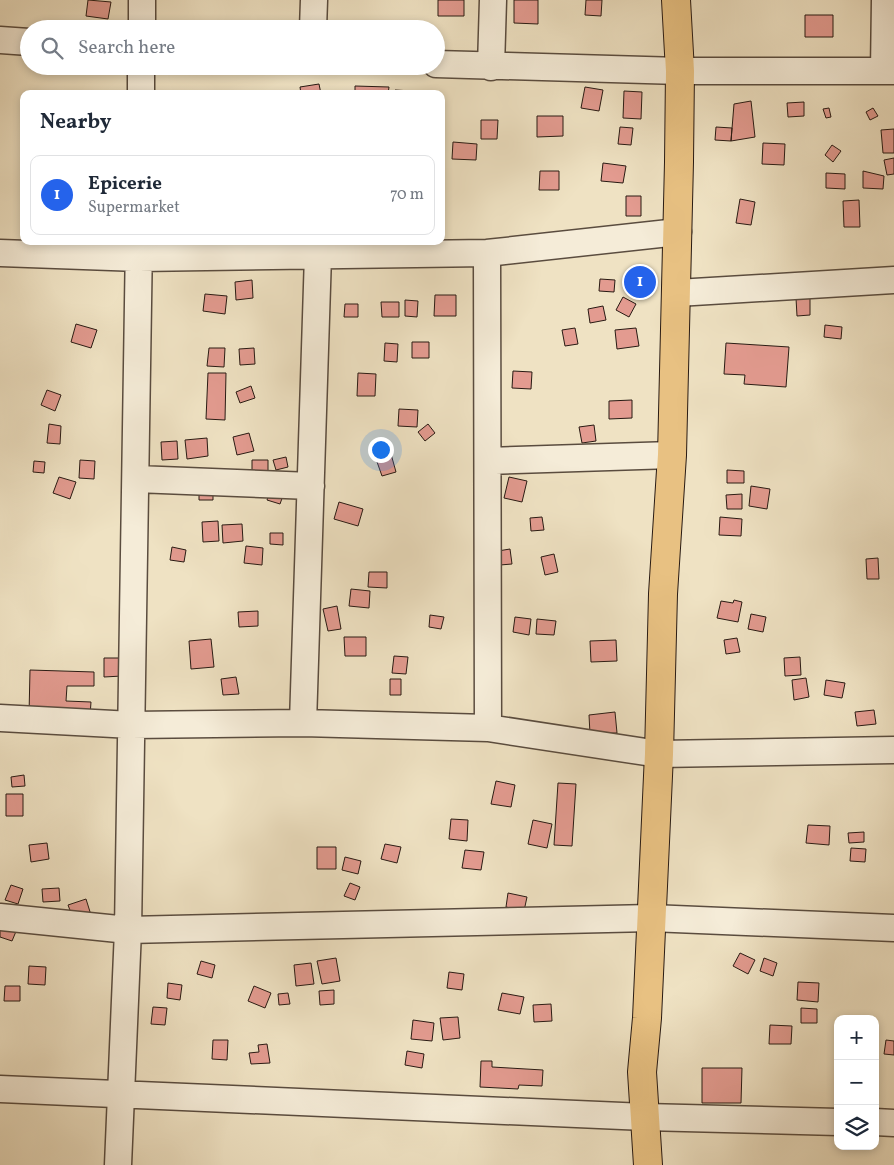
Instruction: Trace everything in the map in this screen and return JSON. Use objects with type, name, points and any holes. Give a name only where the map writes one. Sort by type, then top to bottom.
[{"type":"main road","points":[[648,1165],[642,1072],[647,1018],[659,754],[663,594],[672,455],[680,71],[676,0]]},
{"type":"street","points":[[142,0],[142,20]]},
{"type":"street","points":[[313,20],[314,0]]},
{"type":"street","points":[[491,66],[493,0]]},
{"type":"street","points":[[445,64],[680,71],[889,71],[885,0]]},
{"type":"street","points":[[0,40],[20,41]]},
{"type":"street","points":[[141,75],[141,90]]},
{"type":"street","points":[[0,253],[139,250],[318,255],[487,252],[678,232]]},
{"type":"street","points":[[118,1165],[128,930],[139,250]]},
{"type":"street","points":[[487,252],[488,728]]},
{"type":"street","points":[[303,723],[318,255]]},
{"type":"street","points":[[676,293],[894,280]]},
{"type":"street","points":[[488,461],[672,455]]},
{"type":"street","points":[[136,479],[310,486]]},
{"type":"street","points":[[0,718],[132,725],[303,723],[488,728],[659,754],[894,750]]},
{"type":"street","points":[[0,917],[128,930],[651,918],[894,928]]},
{"type":"street","points":[[0,1089],[645,1117],[834,1122]]},
{"type":"street","points":[[879,1122],[894,1123]]},
{"type":"building","points":[[88,0],[111,2],[108,19],[86,16]]},
{"type":"building","points":[[438,0],[464,0],[464,16],[438,16]]},
{"type":"building","points":[[514,0],[538,0],[538,24],[514,23]]},
{"type":"building","points":[[586,0],[602,0],[601,16],[585,15]]},
{"type":"building","points":[[805,15],[833,15],[833,37],[805,37]]},
{"type":"building","points":[[319,84],[320,90],[300,90],[300,87]]},
{"type":"building","points":[[355,86],[389,87],[389,90],[355,90]]},
{"type":"building","points":[[585,87],[603,90],[599,111],[581,108]]},
{"type":"building","points":[[624,91],[642,92],[641,119],[623,118]]},
{"type":"building","points":[[751,101],[755,137],[731,141],[734,104]]},
{"type":"building","points":[[804,102],[804,116],[788,117],[787,103]]},
{"type":"building","points":[[829,108],[831,117],[826,118],[823,109]]},
{"type":"building","points":[[873,108],[878,116],[870,120],[866,112]]},
{"type":"building","points":[[537,116],[563,116],[563,136],[537,137]]},
{"type":"building","points":[[481,120],[498,120],[497,139],[481,139]]},
{"type":"building","points":[[620,127],[633,128],[631,145],[618,144]]},
{"type":"building","points":[[716,127],[732,128],[731,141],[715,140]]},
{"type":"building","points":[[894,129],[894,153],[883,153],[881,130]]},
{"type":"building","points":[[453,142],[477,144],[476,160],[452,159]]},
{"type":"building","points":[[763,143],[785,144],[784,165],[762,164]]},
{"type":"building","points":[[832,145],[841,151],[833,162],[825,155]]},
{"type":"building","points":[[894,158],[894,174],[887,175],[884,160]]},
{"type":"building","points":[[603,163],[626,166],[623,183],[601,181]]},
{"type":"building","points":[[540,171],[559,171],[559,190],[539,190]]},
{"type":"building","points":[[863,171],[884,176],[883,189],[863,188]]},
{"type":"building","points":[[826,173],[845,174],[845,189],[826,188]]},
{"type":"building","points":[[626,196],[641,196],[641,216],[626,216]]},
{"type":"building","points":[[740,199],[755,202],[751,225],[736,223]]},
{"type":"building","points":[[859,200],[860,227],[844,227],[843,201]]},
{"type":"building","points":[[600,279],[615,280],[614,292],[599,291]]},
{"type":"building","points":[[252,280],[253,298],[236,300],[235,282]]},
{"type":"building","points":[[205,294],[227,296],[225,314],[203,311]]},
{"type":"building","points":[[435,295],[456,295],[456,316],[434,316]]},
{"type":"building","points":[[623,297],[636,304],[629,317],[616,310]]},
{"type":"building","points":[[810,297],[810,315],[797,316],[796,298]]},
{"type":"building","points":[[405,300],[418,301],[417,317],[405,316]]},
{"type":"building","points":[[381,302],[399,302],[399,317],[382,317]]},
{"type":"building","points":[[345,304],[358,304],[358,317],[344,317]]},
{"type":"building","points":[[603,306],[606,320],[590,323],[588,309]]},
{"type":"building","points":[[76,324],[97,330],[91,348],[71,342]]},
{"type":"building","points":[[825,325],[842,327],[841,339],[824,337]]},
{"type":"building","points":[[575,328],[578,344],[565,346],[562,330]]},
{"type":"building","points":[[636,328],[639,346],[617,349],[615,330]]},
{"type":"building","points":[[412,342],[429,342],[429,358],[412,358]]},
{"type":"building","points":[[385,343],[398,344],[397,362],[384,361]]},
{"type":"building","points":[[726,343],[789,347],[786,387],[744,384],[745,375],[724,374]]},
{"type":"building","points":[[209,348],[225,348],[224,367],[207,366]]},
{"type":"building","points":[[254,348],[255,364],[240,365],[239,349]]},
{"type":"building","points":[[513,371],[532,372],[531,389],[512,388]]},
{"type":"building","points":[[208,373],[226,373],[225,420],[206,419]]},
{"type":"building","points":[[358,373],[376,374],[375,396],[357,396]]},
{"type":"building","points":[[251,386],[255,398],[240,403],[236,392]]},
{"type":"building","points":[[47,390],[61,395],[55,411],[41,405]]},
{"type":"building","points":[[632,400],[632,418],[609,419],[609,401]]},
{"type":"building","points":[[399,409],[418,410],[417,427],[398,426]]},
{"type":"building","points":[[49,424],[61,426],[60,444],[47,443]]},
{"type":"building","points":[[428,424],[435,433],[425,441],[418,432]]},
{"type":"building","points":[[594,425],[596,441],[582,443],[579,427]]},
{"type":"building","points":[[249,433],[254,451],[237,455],[233,437]]},
{"type":"building","points":[[207,438],[208,456],[187,459],[185,440]]},
{"type":"building","points":[[177,441],[178,459],[162,460],[161,442]]},
{"type":"building","points":[[391,454],[396,472],[382,476],[376,459]]},
{"type":"building","points":[[286,457],[288,467],[276,470],[273,460]]},
{"type":"building","points":[[80,460],[95,461],[94,479],[79,478]]},
{"type":"building","points":[[252,460],[268,460],[268,479],[252,479]]},
{"type":"building","points":[[34,461],[45,462],[44,473],[33,472]]},
{"type":"building","points":[[727,470],[744,471],[744,483],[727,483]]},
{"type":"building","points":[[59,477],[76,482],[70,499],[53,493]]},
{"type":"building","points":[[509,477],[527,481],[522,502],[504,498]]},
{"type":"building","points":[[213,485],[213,500],[199,500],[199,486]]},
{"type":"building","points":[[272,485],[285,490],[280,504],[267,500]]},
{"type":"building","points":[[751,486],[770,489],[767,509],[749,506]]},
{"type":"building","points":[[742,494],[742,509],[727,509],[726,495]]},
{"type":"building","points":[[339,502],[363,509],[358,526],[334,519]]},
{"type":"building","points":[[542,517],[544,530],[531,531],[530,518]]},
{"type":"building","points":[[720,517],[742,519],[741,536],[719,535]]},
{"type":"building","points":[[218,521],[219,541],[203,542],[202,522]]},
{"type":"building","points":[[242,524],[243,541],[223,543],[222,525]]},
{"type":"building","points":[[270,533],[283,533],[283,545],[270,544]]},
{"type":"building","points":[[246,546],[263,548],[262,565],[244,563]]},
{"type":"building","points":[[172,547],[186,550],[184,562],[170,560]]},
{"type":"building","points":[[510,549],[512,564],[500,565],[498,551]]},
{"type":"building","points":[[554,554],[558,572],[545,575],[541,557]]},
{"type":"building","points":[[878,558],[879,579],[867,579],[866,559]]},
{"type":"building","points":[[369,572],[387,572],[387,588],[368,587]]},
{"type":"building","points":[[351,589],[370,591],[369,608],[349,606]]},
{"type":"building","points":[[734,600],[742,602],[738,622],[717,618],[721,601],[733,603]]},
{"type":"building","points":[[337,606],[341,629],[328,631],[323,609]]},
{"type":"building","points":[[258,611],[258,626],[239,627],[238,612]]},
{"type":"building","points":[[751,614],[766,617],[763,632],[748,629]]},
{"type":"building","points":[[430,615],[444,617],[441,629],[429,627]]},
{"type":"building","points":[[515,617],[531,619],[529,635],[513,632]]},
{"type":"building","points":[[537,619],[556,621],[554,635],[536,634]]},
{"type":"building","points":[[344,637],[366,637],[366,656],[345,656]]},
{"type":"building","points":[[737,638],[740,652],[726,654],[724,640]]},
{"type":"building","points":[[211,639],[214,667],[191,669],[189,641]]},
{"type":"building","points":[[616,640],[617,661],[591,662],[590,641]]},
{"type":"building","points":[[394,656],[408,657],[406,674],[392,673]]},
{"type":"building","points":[[800,657],[801,675],[785,676],[784,658]]},
{"type":"building","points":[[104,658],[121,658],[122,676],[104,677]]},
{"type":"building","points":[[30,670],[94,672],[94,686],[67,686],[66,701],[91,702],[90,716],[29,715]]},
{"type":"building","points":[[236,677],[239,694],[223,695],[221,679]]},
{"type":"building","points":[[806,678],[809,697],[794,700],[792,680]]},
{"type":"building","points":[[390,679],[401,679],[401,695],[390,695]]},
{"type":"building","points":[[826,680],[845,683],[842,698],[824,695]]},
{"type":"building","points":[[874,710],[876,724],[857,726],[855,712]]},
{"type":"building","points":[[615,712],[617,733],[590,734],[589,715]]},
{"type":"building","points":[[24,775],[25,786],[12,787],[11,777]]},
{"type":"building","points":[[496,781],[515,785],[511,807],[491,804]]},
{"type":"building","points":[[558,783],[576,784],[572,846],[554,845]]},
{"type":"building","points":[[6,794],[23,794],[23,816],[6,816]]},
{"type":"building","points":[[451,819],[468,820],[467,841],[449,839]]},
{"type":"building","points":[[533,820],[552,824],[547,848],[528,844]]},
{"type":"building","points":[[808,825],[830,826],[829,845],[806,843]]},
{"type":"building","points":[[864,832],[864,842],[849,843],[848,833]]},
{"type":"building","points":[[47,843],[49,859],[31,862],[29,845]]},
{"type":"building","points":[[385,844],[401,847],[397,863],[381,859]]},
{"type":"building","points":[[317,847],[336,847],[336,869],[317,869]]},
{"type":"building","points":[[851,848],[866,849],[865,862],[850,861]]},
{"type":"building","points":[[465,850],[484,852],[481,870],[462,868]]},
{"type":"building","points":[[345,857],[361,861],[358,874],[342,870]]},
{"type":"building","points":[[350,883],[360,887],[355,900],[344,896]]},
{"type":"building","points":[[11,885],[23,889],[18,904],[5,900]]},
{"type":"building","points":[[59,888],[60,901],[43,902],[42,889]]},
{"type":"building","points":[[508,893],[527,897],[524,911],[506,907]]},
{"type":"building","points":[[86,899],[91,915],[74,921],[68,905]]},
{"type":"building","points":[[0,926],[17,929],[12,941],[0,937]]},
{"type":"building","points":[[740,953],[755,960],[748,974],[733,966]]},
{"type":"building","points":[[336,958],[340,981],[322,984],[317,961]]},
{"type":"building","points":[[764,958],[777,963],[773,976],[760,971]]},
{"type":"building","points":[[201,961],[215,965],[212,978],[197,974]]},
{"type":"building","points":[[311,963],[314,984],[296,986],[294,965]]},
{"type":"building","points":[[29,966],[46,967],[45,985],[28,984]]},
{"type":"building","points":[[449,972],[464,974],[462,990],[447,988]]},
{"type":"building","points":[[798,982],[819,983],[818,1002],[797,1000]]},
{"type":"building","points":[[168,983],[182,985],[180,1000],[167,998]]},
{"type":"building","points":[[5,986],[20,986],[20,1001],[4,1001]]},
{"type":"building","points":[[254,986],[271,993],[265,1008],[248,1001]]},
{"type":"building","points":[[334,990],[334,1004],[320,1005],[319,991]]},
{"type":"building","points":[[288,993],[290,1004],[279,1005],[278,994]]},
{"type":"building","points":[[502,993],[524,997],[520,1014],[498,1010]]},
{"type":"building","points":[[551,1004],[552,1021],[534,1022],[533,1005]]},
{"type":"building","points":[[153,1007],[167,1008],[165,1025],[151,1024]]},
{"type":"building","points":[[801,1008],[817,1009],[817,1023],[801,1023]]},
{"type":"building","points":[[458,1017],[460,1038],[443,1040],[440,1018]]},
{"type":"building","points":[[413,1020],[434,1023],[432,1041],[411,1039]]},
{"type":"building","points":[[770,1025],[792,1026],[791,1044],[769,1044]]},
{"type":"building","points":[[213,1040],[228,1040],[227,1060],[212,1059]]},
{"type":"building","points":[[886,1040],[894,1041],[894,1055],[884,1054]]},
{"type":"building","points":[[267,1044],[270,1063],[251,1064],[249,1053],[259,1052],[258,1045]]},
{"type":"building","points":[[407,1051],[424,1054],[422,1068],[405,1065]]},
{"type":"building","points":[[481,1061],[492,1061],[492,1067],[543,1070],[542,1086],[519,1085],[518,1089],[480,1087]]},
{"type":"building","points":[[702,1068],[742,1068],[741,1103],[702,1103]]},
{"type":"place","name":"Epicerie","points":[[640,282]]}]
